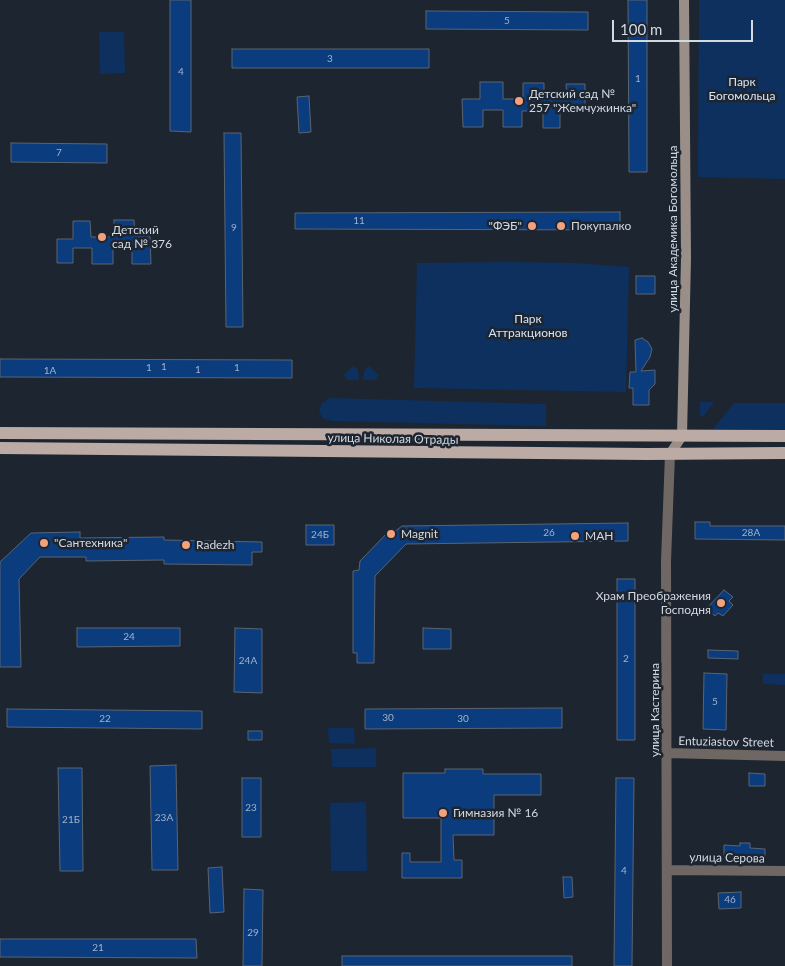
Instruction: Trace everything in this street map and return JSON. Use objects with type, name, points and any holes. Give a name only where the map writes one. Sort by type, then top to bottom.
[{"type":"main road","name":"улица Николая Отрады","points":[[0,433],[785,436]]},
{"type":"main road","name":"улица Николая Отрады","points":[[0,448],[670,454],[785,453]]},
{"type":"street","name":"улица Академика Богомольца","points":[[682,436],[686,258],[684,0]]},
{"type":"street","points":[[670,454],[682,436]]},
{"type":"street","name":"улица Кастерина","points":[[667,966],[666,561],[670,454]]},
{"type":"street","name":"Entuziastov Street","points":[[667,753],[785,756]]},
{"type":"street","name":"улица Серова","points":[[668,870],[785,871]]},
{"type":"green space","name":"Парк Богомольца","points":[[699,0],[785,0],[785,179],[698,177]]},
{"type":"green space","points":[[99,32],[124,32],[125,73],[100,74]]},
{"type":"green space","name":"Парк Аттракционов","points":[[417,263],[574,263],[629,267],[626,392],[414,388]]},
{"type":"green space","points":[[353,366],[358,370],[359,380],[347,380],[344,375]]},
{"type":"green space","points":[[369,366],[379,375],[375,380],[363,380],[364,371]]},
{"type":"green space","points":[[330,398],[546,404],[546,426],[332,421],[322,418],[319,410],[322,403]]},
{"type":"green space","points":[[700,402],[714,402],[703,417],[700,415]]},
{"type":"green space","points":[[734,403],[785,403],[785,430],[713,429]]},
{"type":"green space","points":[[763,674],[785,674],[785,685],[763,684]]},
{"type":"green space","points":[[328,728],[354,728],[355,744],[329,743]]},
{"type":"green space","points":[[376,748],[376,767],[332,767],[331,749]]},
{"type":"green space","points":[[366,802],[367,871],[331,871],[330,803]]},
{"type":"building","points":[[170,0],[191,0],[191,132],[170,131]]},
{"type":"building","points":[[628,0],[647,0],[647,172],[629,172]]},
{"type":"building","points":[[426,11],[588,12],[588,30],[426,29]]},
{"type":"building","points":[[232,49],[429,49],[429,68],[232,68]]},
{"type":"building","points":[[480,82],[503,82],[503,99],[523,99],[523,83],[544,83],[544,99],[567,99],[566,84],[585,84],[585,111],[560,111],[560,128],[543,128],[543,111],[522,111],[522,127],[503,127],[503,110],[483,110],[483,127],[463,127],[462,99],[480,99]]},
{"type":"building","points":[[309,96],[311,132],[299,133],[297,97]]},
{"type":"building","points":[[224,133],[241,133],[243,327],[226,327]]},
{"type":"building","points":[[11,143],[107,144],[107,163],[11,162]]},
{"type":"building","points":[[620,212],[620,230],[295,229],[295,213]]},
{"type":"building","points":[[114,220],[134,220],[135,236],[150,236],[151,264],[132,264],[132,248],[113,248],[113,264],[92,264],[92,248],[73,248],[73,263],[57,263],[57,239],[73,239],[73,221],[90,221],[91,237],[114,237]]},
{"type":"building","points":[[636,276],[655,276],[655,294],[636,294]]},
{"type":"building","points":[[642,338],[648,342],[652,349],[650,357],[641,371],[655,370],[655,384],[649,390],[649,405],[633,405],[633,388],[629,388],[630,372],[636,372],[635,340]]},
{"type":"building","points":[[0,359],[292,360],[292,378],[0,377]]},
{"type":"building","points":[[695,522],[710,522],[710,526],[785,526],[785,540],[695,539]]},
{"type":"building","points":[[628,523],[628,541],[406,544],[375,576],[374,663],[357,663],[357,653],[353,653],[353,571],[359,570],[360,561],[392,528],[394,532],[402,526]]},
{"type":"building","points":[[306,525],[334,525],[334,545],[306,545]]},
{"type":"building","points":[[80,532],[80,538],[164,537],[164,540],[262,542],[262,552],[252,552],[252,565],[164,564],[164,560],[86,561],[86,557],[40,557],[19,579],[21,667],[0,667],[0,562],[31,533]]},
{"type":"building","points":[[617,579],[635,579],[635,740],[617,740]]},
{"type":"building","name":"Храм Преображения Господня","points":[[724,590],[733,597],[729,601],[733,605],[723,616],[718,613],[715,616],[706,609]]},
{"type":"building","points":[[77,628],[180,628],[180,646],[77,647]]},
{"type":"building","points":[[235,628],[262,629],[262,693],[234,692]]},
{"type":"building","points":[[423,628],[451,629],[451,649],[423,649]]},
{"type":"building","points":[[708,650],[738,651],[738,659],[708,658]]},
{"type":"building","points":[[704,673],[727,674],[726,730],[703,729]]},
{"type":"building","points":[[562,708],[562,728],[365,729],[365,709]]},
{"type":"building","points":[[7,709],[202,711],[202,729],[7,727]]},
{"type":"building","points":[[248,731],[262,731],[262,740],[248,740]]},
{"type":"building","points":[[176,765],[178,870],[152,870],[150,766]]},
{"type":"building","points":[[58,768],[82,768],[83,871],[60,871]]},
{"type":"building","points":[[445,769],[483,769],[483,774],[541,774],[541,795],[494,795],[494,835],[453,835],[454,860],[462,860],[462,878],[402,878],[402,853],[410,853],[410,862],[441,862],[441,818],[403,818],[403,773],[445,773]]},
{"type":"building","points":[[749,773],[765,774],[765,786],[749,786]]},
{"type":"building","points":[[242,778],[261,778],[261,837],[242,837]]},
{"type":"building","points":[[616,778],[634,778],[632,966],[614,966]]},
{"type":"building","points":[[740,843],[750,843],[750,848],[765,849],[765,860],[724,860],[724,845],[740,846]]},
{"type":"building","points":[[222,867],[224,912],[210,913],[208,868]]},
{"type":"building","points":[[563,877],[572,877],[573,897],[564,898]]},
{"type":"building","points":[[244,889],[263,890],[262,966],[243,966]]},
{"type":"building","points":[[741,892],[741,908],[719,909],[718,893]]},
{"type":"building","points":[[0,939],[196,939],[197,958],[0,957]]},
{"type":"building","points":[[342,956],[572,956],[572,966],[342,966]]},
{"type":"place","name":"Детский сад № 257 \"Жемчужинка\"","points":[[519,101]]},
{"type":"place","name":"\"ФЭБ\"","points":[[532,226]]},
{"type":"place","name":"Покупалко","points":[[561,226]]},
{"type":"place","name":"Детский сад № 376","points":[[102,237]]},
{"type":"place","name":"Magnit","points":[[391,534]]},
{"type":"place","name":"МАН","points":[[575,536]]},
{"type":"place","name":"\"Сантехника\"","points":[[44,543]]},
{"type":"place","name":"Radezh","points":[[186,545]]},
{"type":"place","name":"Храм Преображения Господня","points":[[721,603]]},
{"type":"place","name":"Гимназия № 16","points":[[443,813]]}]
